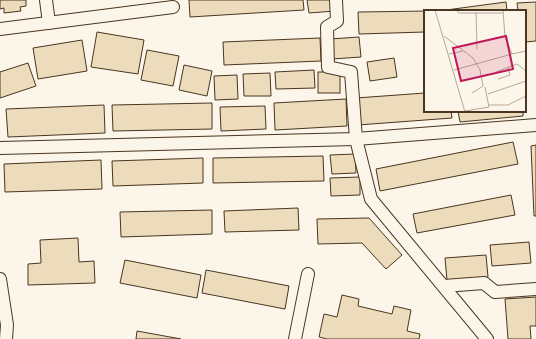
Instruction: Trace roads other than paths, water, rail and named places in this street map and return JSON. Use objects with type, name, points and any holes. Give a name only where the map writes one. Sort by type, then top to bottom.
[{"type":"street","points":[[46,0],[49,23]]},
{"type":"street","points":[[336,0],[337,21],[326,27],[328,67],[351,72],[356,139],[371,199],[487,339]]},
{"type":"street","points":[[0,29],[173,7]]},
{"type":"street","points":[[0,148],[356,139],[536,125]]},
{"type":"street","points":[[295,339],[308,274]]},
{"type":"street","points":[[0,279],[7,325],[6,339]]},
{"type":"street","points":[[444,286],[484,283],[495,292],[536,289]]}]
